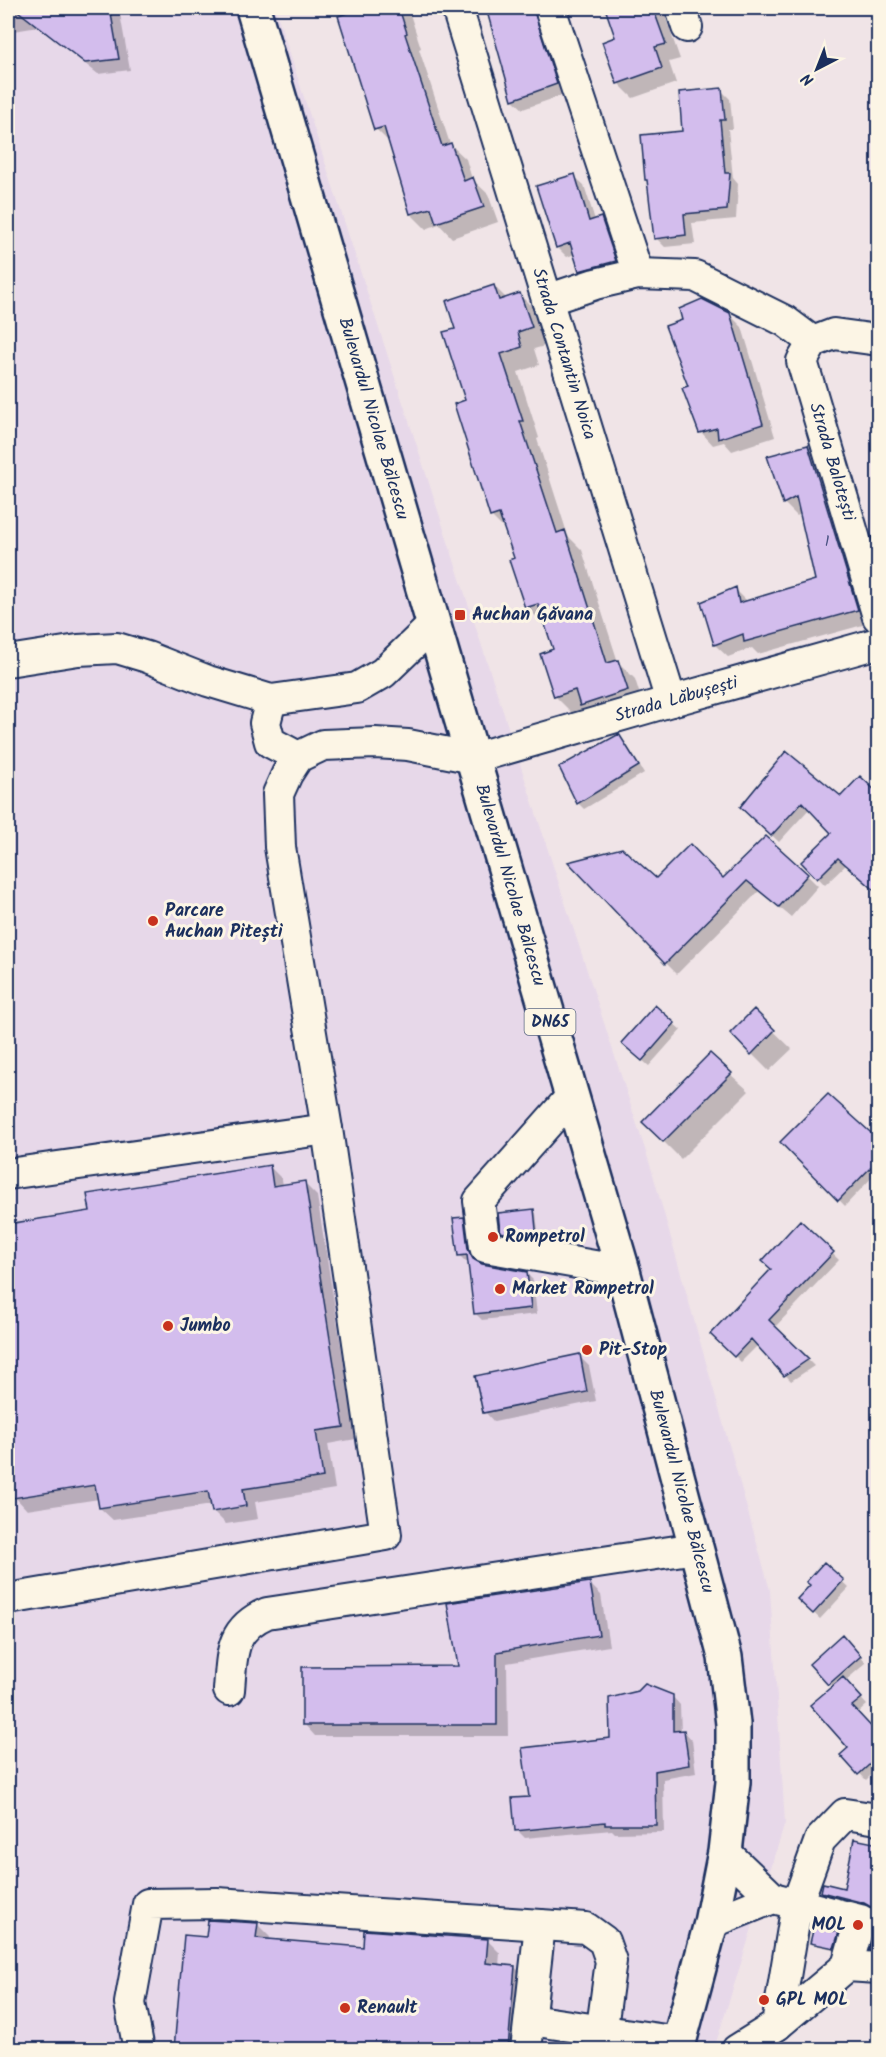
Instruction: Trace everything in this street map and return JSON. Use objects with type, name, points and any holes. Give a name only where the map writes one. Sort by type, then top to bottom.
[{"type":"main road","name":"Bulevardul Nicolae Bălcescu","points":[[253,8],[474,758],[622,1271],[725,1657],[733,1724],[733,1782],[725,1852],[711,1923],[678,2046]]},
{"type":"street","name":"Strada Contantin Noica","points":[[457,8],[671,701]]},
{"type":"street","points":[[550,8],[638,274]]},
{"type":"street","points":[[547,300],[595,284],[638,274],[695,276],[785,321],[813,342],[834,334],[879,340]]},
{"type":"street","name":"Strada Balotești","points":[[813,342],[802,361],[879,617]]},
{"type":"street","points":[[8,661],[78,650],[117,648],[208,681],[272,700],[357,688],[383,673],[434,624]]},
{"type":"street","name":"Strada Lăbușești","points":[[474,758],[879,643]]},
{"type":"street","points":[[272,700],[265,723],[270,742],[298,757]]},
{"type":"street","points":[[8,1599],[386,1535],[327,1129],[280,846],[278,794],[298,757],[323,745],[375,743],[408,745],[474,758]]},
{"type":"street","points":[[571,1097],[479,1201],[484,1247],[622,1271]]},
{"type":"street","points":[[8,1174],[327,1129]]},
{"type":"street","points":[[230,1690],[232,1650],[235,1641],[247,1625],[267,1613],[696,1548]]},
{"type":"street","points":[[777,2025],[785,1901],[820,1840],[845,1814],[879,1819]]},
{"type":"street","points":[[725,1852],[785,1901],[869,1922],[847,1966],[777,2025],[737,2049]]},
{"type":"street","points":[[711,1923],[785,1901]]},
{"type":"street","points":[[139,2049],[130,2003],[148,1904],[217,1903],[586,1928],[604,1941],[611,1961],[601,2040]]},
{"type":"street","points":[[526,2049],[540,1925]]},
{"type":"street","points":[[847,1966],[879,1968]]},
{"type":"street","points":[[530,2020],[601,2040],[678,2046]]},
{"type":"shaded area","points":[[8,8],[275,8],[652,1171],[770,1590],[785,1823],[714,2049],[8,2050]]},
{"type":"building","points":[[14,8],[110,8],[119,59],[85,63]]},
{"type":"building","points":[[348,8],[399,8],[407,33],[405,34],[442,146],[451,143],[464,181],[473,177],[484,207],[436,223],[431,208],[410,214],[384,127],[374,130],[338,16],[350,12]]},
{"type":"building","points":[[486,8],[533,8],[557,84],[512,100]]},
{"type":"building","points":[[605,8],[653,8],[666,44],[655,47],[662,68],[617,84],[602,42],[615,37]]},
{"type":"building","points":[[722,88],[725,120],[720,120],[725,173],[730,173],[727,210],[684,214],[686,235],[654,239],[641,135],[682,131],[679,92]]},
{"type":"building","points":[[575,174],[589,221],[601,217],[616,261],[579,271],[570,243],[556,248],[536,186]]},
{"type":"building","points":[[494,285],[499,300],[520,293],[532,327],[518,332],[522,347],[501,354],[523,421],[520,421],[557,533],[565,530],[607,663],[618,660],[628,690],[580,706],[575,690],[554,697],[540,654],[553,649],[538,604],[525,608],[509,560],[514,558],[499,514],[490,517],[454,404],[465,400],[443,332],[455,329],[446,301]]},
{"type":"building","points":[[702,299],[730,313],[763,424],[718,439],[717,428],[699,433],[682,388],[688,386],[665,326],[682,320],[679,309]]},
{"type":"building","points":[[808,445],[858,610],[744,642],[743,634],[714,645],[701,602],[736,587],[739,603],[815,580],[796,497],[783,504],[767,456]]},
{"type":"building","points":[[619,734],[639,766],[577,804],[559,767]]},
{"type":"building","points":[[786,751],[841,796],[860,776],[879,794],[879,894],[838,858],[817,879],[801,862],[831,833],[802,802],[771,836],[740,807]]},
{"type":"building","points":[[766,836],[808,874],[779,907],[747,881],[665,964],[568,862],[622,848],[656,878],[690,844],[723,878]]},
{"type":"building","points":[[655,1005],[675,1023],[642,1061],[621,1043]]},
{"type":"building","points":[[754,1009],[775,1030],[751,1055],[730,1033]]},
{"type":"building","points":[[710,1053],[732,1073],[663,1142],[642,1122]]},
{"type":"building","points":[[828,1094],[879,1140],[879,1159],[838,1201],[780,1142]]},
{"type":"building","name":"Jumbo","points":[[270,1165],[273,1186],[305,1181],[344,1427],[316,1431],[323,1477],[243,1489],[246,1506],[212,1512],[208,1491],[99,1508],[95,1485],[13,1498],[8,1463],[8,1224],[90,1211],[87,1194]]},
{"type":"building","points":[[534,1209],[537,1239],[500,1232],[498,1213]]},
{"type":"building","name":"Market Rompetrol","points":[[464,1217],[468,1249],[473,1259],[482,1264],[527,1272],[531,1308],[474,1314],[467,1255],[458,1256],[453,1218]]},
{"type":"building","points":[[800,1220],[834,1252],[769,1320],[809,1359],[784,1376],[751,1339],[734,1357],[710,1334],[771,1269],[762,1261]]},
{"type":"building","points":[[580,1354],[587,1392],[483,1413],[475,1376]]},
{"type":"building","points":[[824,1562],[844,1580],[813,1614],[797,1599],[810,1585],[806,1582]]},
{"type":"building","points":[[590,1582],[599,1635],[497,1652],[497,1725],[302,1725],[302,1667],[458,1666],[447,1603]]},
{"type":"building","points":[[842,1634],[861,1656],[828,1685],[809,1664]]},
{"type":"building","points":[[843,1677],[862,1698],[852,1706],[879,1735],[879,1756],[858,1775],[840,1755],[848,1748],[810,1705]]},
{"type":"building","points":[[645,1684],[673,1695],[673,1731],[684,1730],[689,1765],[655,1771],[656,1825],[605,1825],[605,1822],[515,1831],[512,1798],[529,1797],[522,1748],[610,1738],[609,1698],[638,1691]]},
{"type":"building","points":[[854,1839],[879,1844],[879,1951],[869,1950],[877,1924],[873,1908],[864,1903],[821,1892],[823,1883],[844,1888]]},
{"type":"building","name":"Renault","points":[[208,1920],[258,1923],[256,1938],[363,1947],[364,1930],[488,1939],[486,1963],[515,1966],[508,2049],[174,2049],[184,1935],[206,1937]]},
{"type":"building","points":[[814,1926],[839,1932],[834,1948],[810,1943]]},
{"type":"place","name":"Auchan Găvana","points":[[460,615]]},
{"type":"place","name":"Parcare Auchan Pitești","points":[[153,921]]},
{"type":"place","name":"Rompetrol","points":[[493,1237]]},
{"type":"place","name":"Market Rompetrol","points":[[500,1289]]},
{"type":"place","name":"Jumbo","points":[[168,1326]]},
{"type":"place","name":"Pit-Stop","points":[[587,1350]]},
{"type":"place","name":"MOL","points":[[858,1925]]},
{"type":"place","name":"GPL MOL","points":[[764,2000]]},
{"type":"place","name":"Renault","points":[[345,2008]]}]
